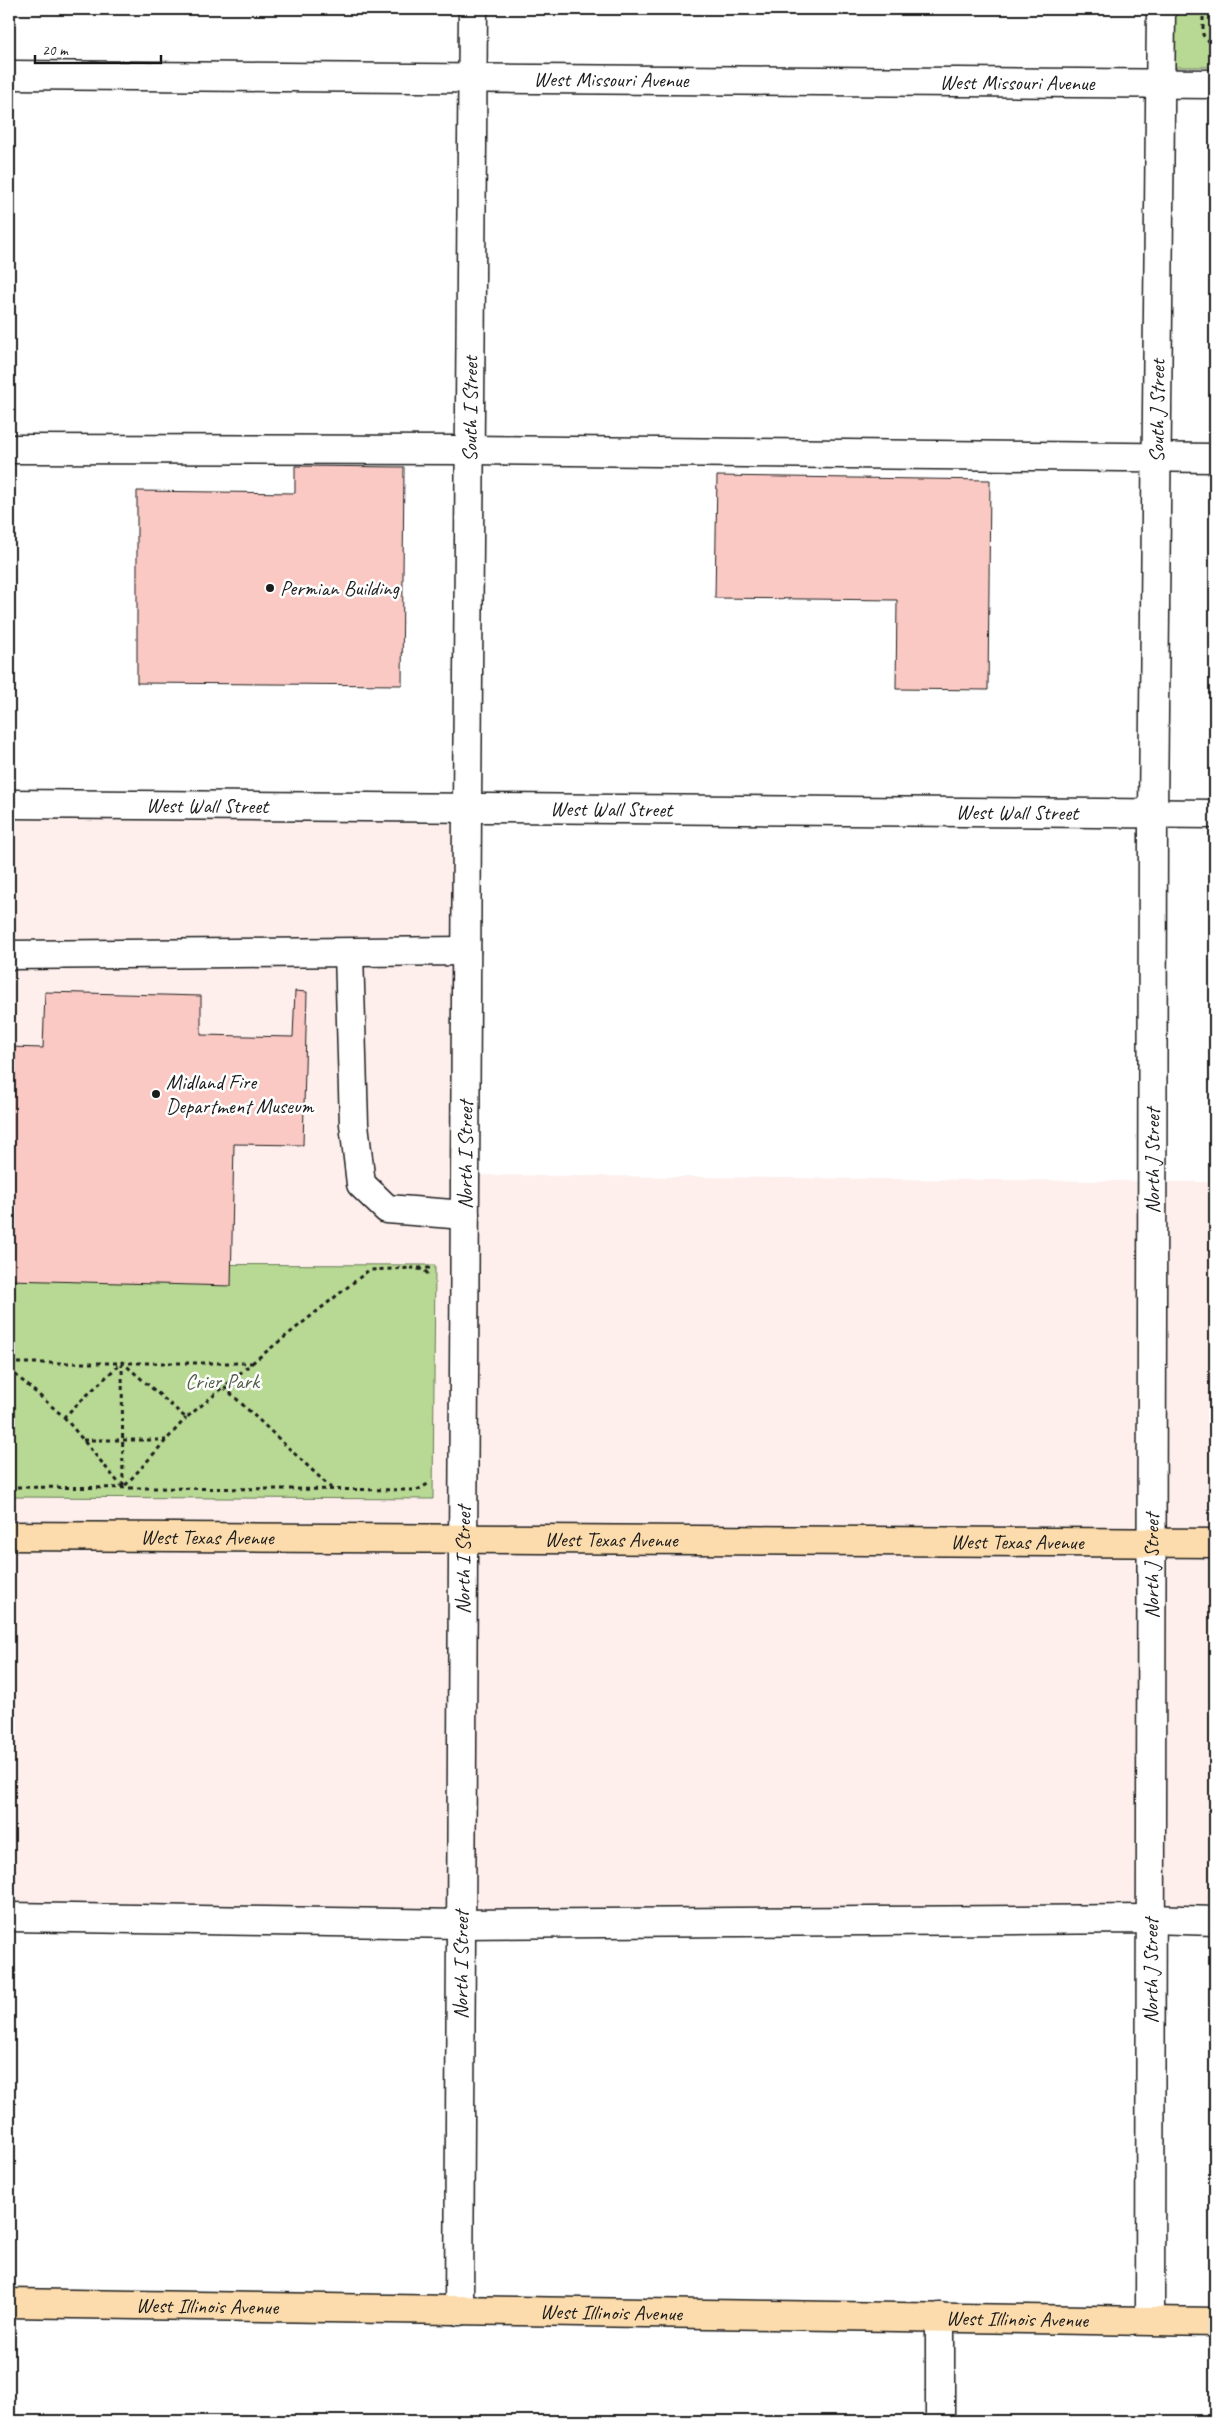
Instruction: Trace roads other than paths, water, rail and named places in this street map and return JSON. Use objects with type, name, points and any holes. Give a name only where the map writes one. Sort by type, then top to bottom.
[{"type":"main road","name":"West Texas Avenue","points":[[9,1536],[1215,1543]]},
{"type":"main road","name":"West Illinois Avenue","points":[[9,2303],[1215,2322]]},
{"type":"street","name":"South I Street","points":[[467,807],[473,9]]},
{"type":"street","name":"South J Street","points":[[1153,813],[1160,9]]},
{"type":"street","name":"West Missouri Avenue","points":[[9,75],[1215,84]]},
{"type":"street","points":[[9,448],[470,450],[1215,458]]},
{"type":"street","name":"West Wall Street","points":[[9,804],[1215,814]]},
{"type":"street","name":"North I Street","points":[[459,2311],[467,807]]},
{"type":"street","name":"North J Street","points":[[1150,2320],[1153,813]]},
{"type":"street","points":[[9,956],[466,951]]},
{"type":"street","points":[[350,953],[354,1124],[361,1184],[387,1209],[465,1215]]},
{"type":"street","points":[[9,1917],[462,1924],[1150,1919],[1215,1921]]},
{"type":"street","points":[[940,2317],[940,2421]]},
{"type":"place","name":"Permian Building","points":[[270,588]]},
{"type":"place","name":"Midland Fire Department Museum","points":[[156,1094]]},
{"type":"park label","name":"Crier Park","points":[[222,1381]]}]
